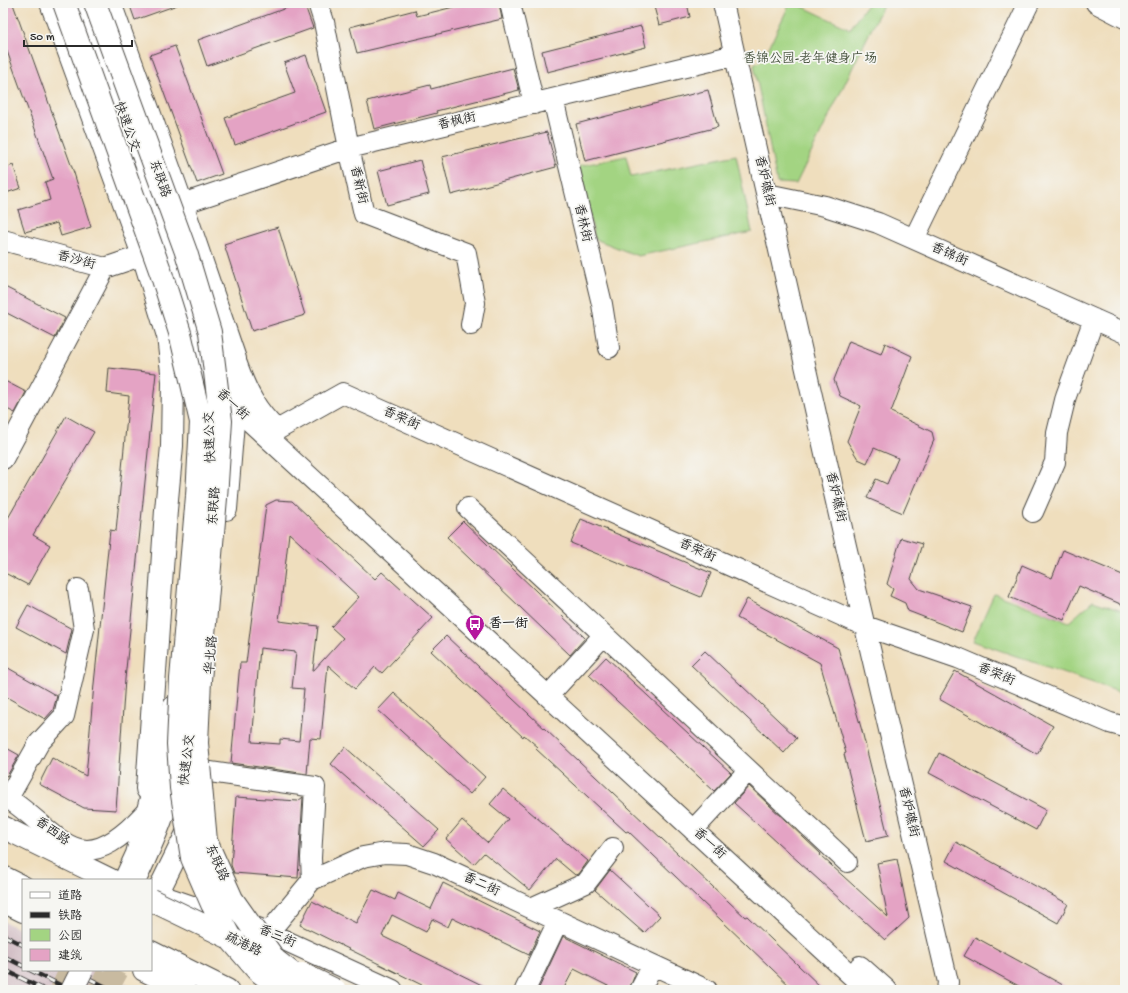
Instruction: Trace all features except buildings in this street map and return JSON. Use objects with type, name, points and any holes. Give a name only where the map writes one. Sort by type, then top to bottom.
[{"type":"main road","points":[[51,3],[143,255],[168,336],[173,381],[172,446],[166,510],[148,786],[144,814],[123,878]]},
{"type":"main road","name":"东联路","points":[[64,3],[162,273],[180,333],[201,422],[197,496],[181,679],[178,751],[181,788],[192,858],[212,904],[232,941],[257,970],[283,990]]},
{"type":"main road","name":"东联路","points":[[95,3],[186,252],[210,332],[221,421],[216,498],[200,680],[197,743],[206,841],[232,899],[275,960],[314,990]]},
{"type":"main road","name":"华北路","points":[[110,3],[194,238],[235,359],[234,407],[203,772],[192,824],[153,893]]},
{"type":"main road","points":[[123,878],[137,854],[181,679]]},
{"type":"main road","points":[[3,827],[49,850],[123,878]]},
{"type":"main road","points":[[3,877],[22,886]]},
{"type":"main road","name":"疏港路","points":[[153,893],[336,990]]},
{"type":"main road","points":[[3,901],[22,910]]},
{"type":"main road","points":[[152,952],[227,990]]},
{"type":"main road","points":[[72,990],[82,971]]},
{"type":"main road","points":[[146,971],[184,990]]},
{"type":"street","name":"快速公交","points":[[77,3],[167,247]]},
{"type":"street","name":"快速公交","points":[[82,3],[167,247],[190,319],[212,423],[212,476],[186,779],[178,824],[153,893]]},
{"type":"street","name":"香新街","points":[[318,3],[324,22],[349,148],[364,214],[466,253],[475,303],[471,325]]},
{"type":"street","name":"香林街","points":[[510,3],[543,101],[602,304],[609,348]]},
{"type":"street","name":"香炉礁街","points":[[724,3],[946,974],[947,990]]},
{"type":"street","points":[[914,239],[1029,3]]},
{"type":"street","points":[[1096,3],[1125,18]]},
{"type":"street","name":"香枫街","points":[[182,204],[349,148],[735,55]]},
{"type":"street","name":"香锦街","points":[[767,194],[825,206],[878,223],[1094,319],[1124,330]]},
{"type":"street","name":"香沙街","points":[[3,240],[105,268],[194,238]]},
{"type":"street","points":[[3,459],[105,268]]},
{"type":"street","points":[[1033,512],[1055,462],[1057,433],[1066,396],[1094,319]]},
{"type":"street","name":"香一街","points":[[168,336],[179,357],[553,692],[698,825],[887,990]]},
{"type":"street","name":"香一街","points":[[235,359],[251,400],[263,416],[553,692]]},
{"type":"street","name":"快速公交","points":[[123,878],[156,838],[174,777],[185,695],[205,475],[206,421],[203,378]]},
{"type":"street","name":"香荣街","points":[[277,430],[343,393],[866,626],[958,658],[1110,723],[1125,727]]},
{"type":"street","points":[[468,508],[603,636],[847,862]]},
{"type":"street","points":[[6,796],[39,743],[64,716],[84,629],[78,589]]},
{"type":"street","points":[[553,692],[603,636]]},
{"type":"street","points":[[698,825],[748,771]]},
{"type":"street","points":[[203,772],[315,786],[311,858],[312,880]]},
{"type":"street","name":"香西路","points":[[6,796],[65,845],[87,851],[103,846],[117,837],[144,814]]},
{"type":"street","name":"香一街","points":[[698,825],[867,990]]},
{"type":"street","points":[[531,908],[586,883],[613,848]]},
{"type":"street","name":"香二街","points":[[269,932],[312,880],[363,857],[385,852],[407,854],[434,863],[707,990]]},
{"type":"street","name":"香三街","points":[[153,893],[269,932],[393,990]]},
{"type":"street","points":[[526,990],[558,921]]},
{"type":"street","points":[[640,990],[652,965]]},
{"type":"shaded area","points":[[3,921],[22,930],[22,971],[101,971],[138,990],[3,990]]},
{"type":"green space","name":"香锦公园-老年健身广场","points":[[790,3],[795,3],[850,29],[868,3],[884,3],[796,184],[777,183],[754,65],[763,60]]},
{"type":"green space","points":[[736,155],[752,232],[638,256],[595,239],[579,166],[626,156],[631,177]]},
{"type":"green space","points":[[994,594],[1069,622],[1093,601],[1125,612],[1125,694],[973,641]]},
{"type":"tunnel","points":[[61,990],[70,971]]},
{"type":"tunnel","points":[[98,990],[108,971]]},
{"type":"tunnel","points":[[107,990],[117,971]]},
{"type":"railway","points":[[3,935],[22,944]]},
{"type":"railway","points":[[3,956],[22,966]]},
{"type":"railway","points":[[3,969],[45,990]]},
{"type":"railway","points":[[32,971],[70,990]]},
{"type":"railway","points":[[74,971],[112,990]]},
{"type":"place","name":"香一街","points":[[475,641]]}]
